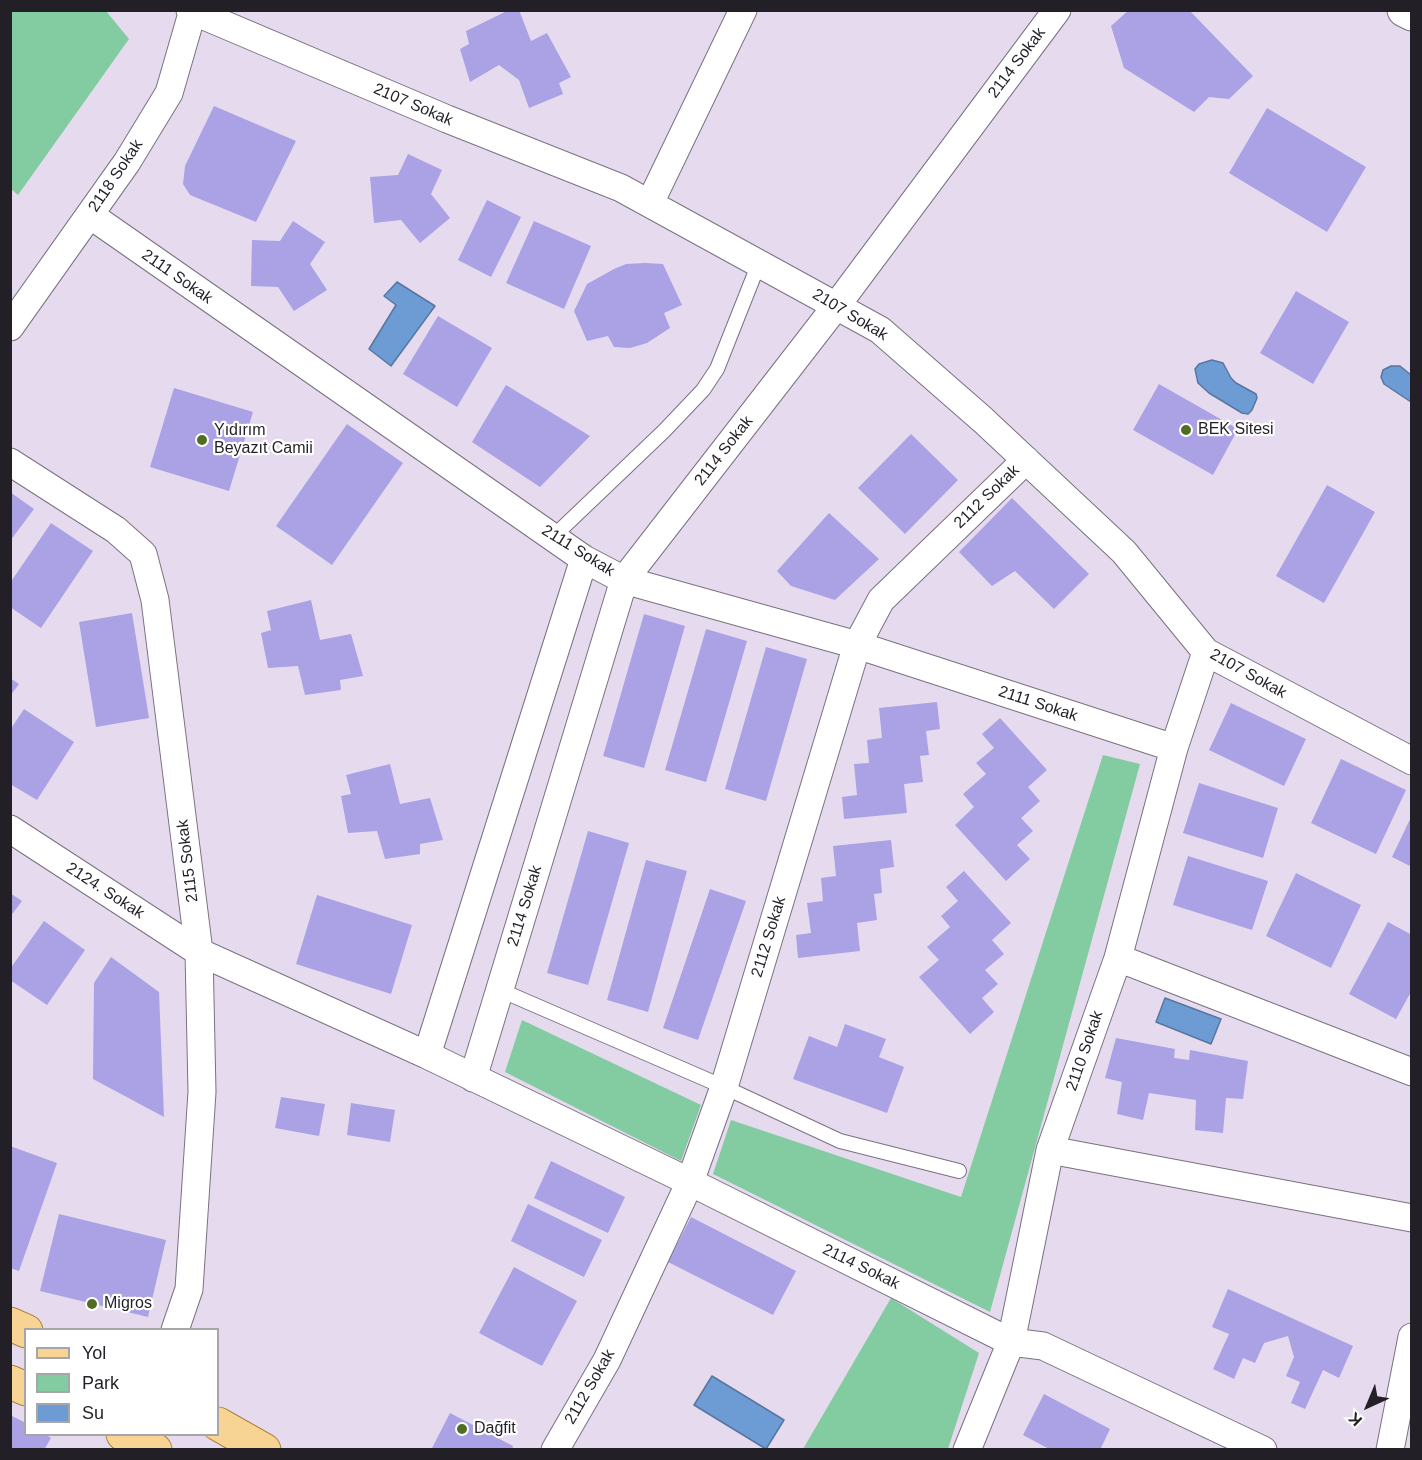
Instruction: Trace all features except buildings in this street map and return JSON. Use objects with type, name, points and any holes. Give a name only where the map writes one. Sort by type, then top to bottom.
[{"type":"main road","points":[[10,1324],[24,1330]]},
{"type":"main road","points":[[10,1382],[24,1388]]},
{"type":"main road","points":[[219,1425],[264,1449]]},
{"type":"main road","points":[[127,1436],[155,1449]]},
{"type":"street","points":[[650,203],[743,10]]},
{"type":"street","name":"2114 Sokak","points":[[1057,10],[837,305],[624,580],[473,1078],[690,1182],[1011,1342],[1043,1346],[1263,1449]]},
{"type":"street","points":[[1404,10],[1412,14]]},
{"type":"street","name":"2107 Sokak","points":[[192,11],[447,119],[621,188],[880,330],[983,420],[1124,552],[1206,652],[1412,761]]},
{"type":"street","name":"2118 Sokak","points":[[10,327],[127,162],[169,93],[192,11]]},
{"type":"street","name":"2111 Sokak","points":[[90,215],[584,559],[624,580],[857,645],[1174,748]]},
{"type":"street","name":"2112 Sokak","points":[[555,1449],[607,1360],[690,1182],[724,1087],[857,645],[881,600],[1026,460]]},
{"type":"street","name":"2115 Sokak","points":[[10,462],[116,530],[143,554],[155,600],[199,952],[202,1092],[189,1289],[176,1328]]},
{"type":"street","points":[[427,1055],[584,559]]},
{"type":"street","name":"2110 Sokak","points":[[967,1449],[1011,1342],[1050,1150],[1118,958],[1174,748],[1206,652]]},
{"type":"street","name":"2124. Sokak","points":[[10,829],[199,952],[473,1078]]},
{"type":"street","points":[[1118,958],[1412,1072]]},
{"type":"street","points":[[1050,1150],[1412,1218]]},
{"type":"street","points":[[1390,1449],[1412,1336]]},
{"type":"lane","points":[[554,536],[664,431],[703,390],[717,369],[759,263]]},
{"type":"lane","points":[[500,990],[840,1140],[959,1171]]},
{"type":"green space","points":[[10,11],[106,11],[129,39],[18,195],[10,188]]},
{"type":"green space","points":[[1103,755],[1140,764],[990,1312],[713,1174],[731,1120],[961,1197]]},
{"type":"green space","points":[[522,1020],[701,1105],[681,1161],[505,1072]]},
{"type":"green space","points":[[891,1298],[979,1353],[948,1449],[803,1449]]},
{"type":"water","points":[[397,282],[435,306],[391,366],[369,349],[396,305],[384,296]]},
{"type":"water","points":[[1212,360],[1223,363],[1236,383],[1256,394],[1257,398],[1248,414],[1242,413],[1209,393],[1198,383],[1195,369],[1199,364]]},
{"type":"water","points":[[1391,366],[1400,366],[1411,375],[1411,402],[1384,384],[1381,377],[1383,370]]},
{"type":"water","points":[[1165,998],[1221,1019],[1211,1044],[1156,1022]]},
{"type":"water","points":[[712,1376],[784,1420],[766,1449],[694,1405]]},
{"type":"place","name":"BEK Sitesi","points":[[1186,430]]},
{"type":"place","name":"Yıdırım Beyazıt Camii","points":[[202,440]]},
{"type":"place","name":"Migros","points":[[92,1304]]},
{"type":"place","name":"Dağfit","points":[[462,1429]]}]
